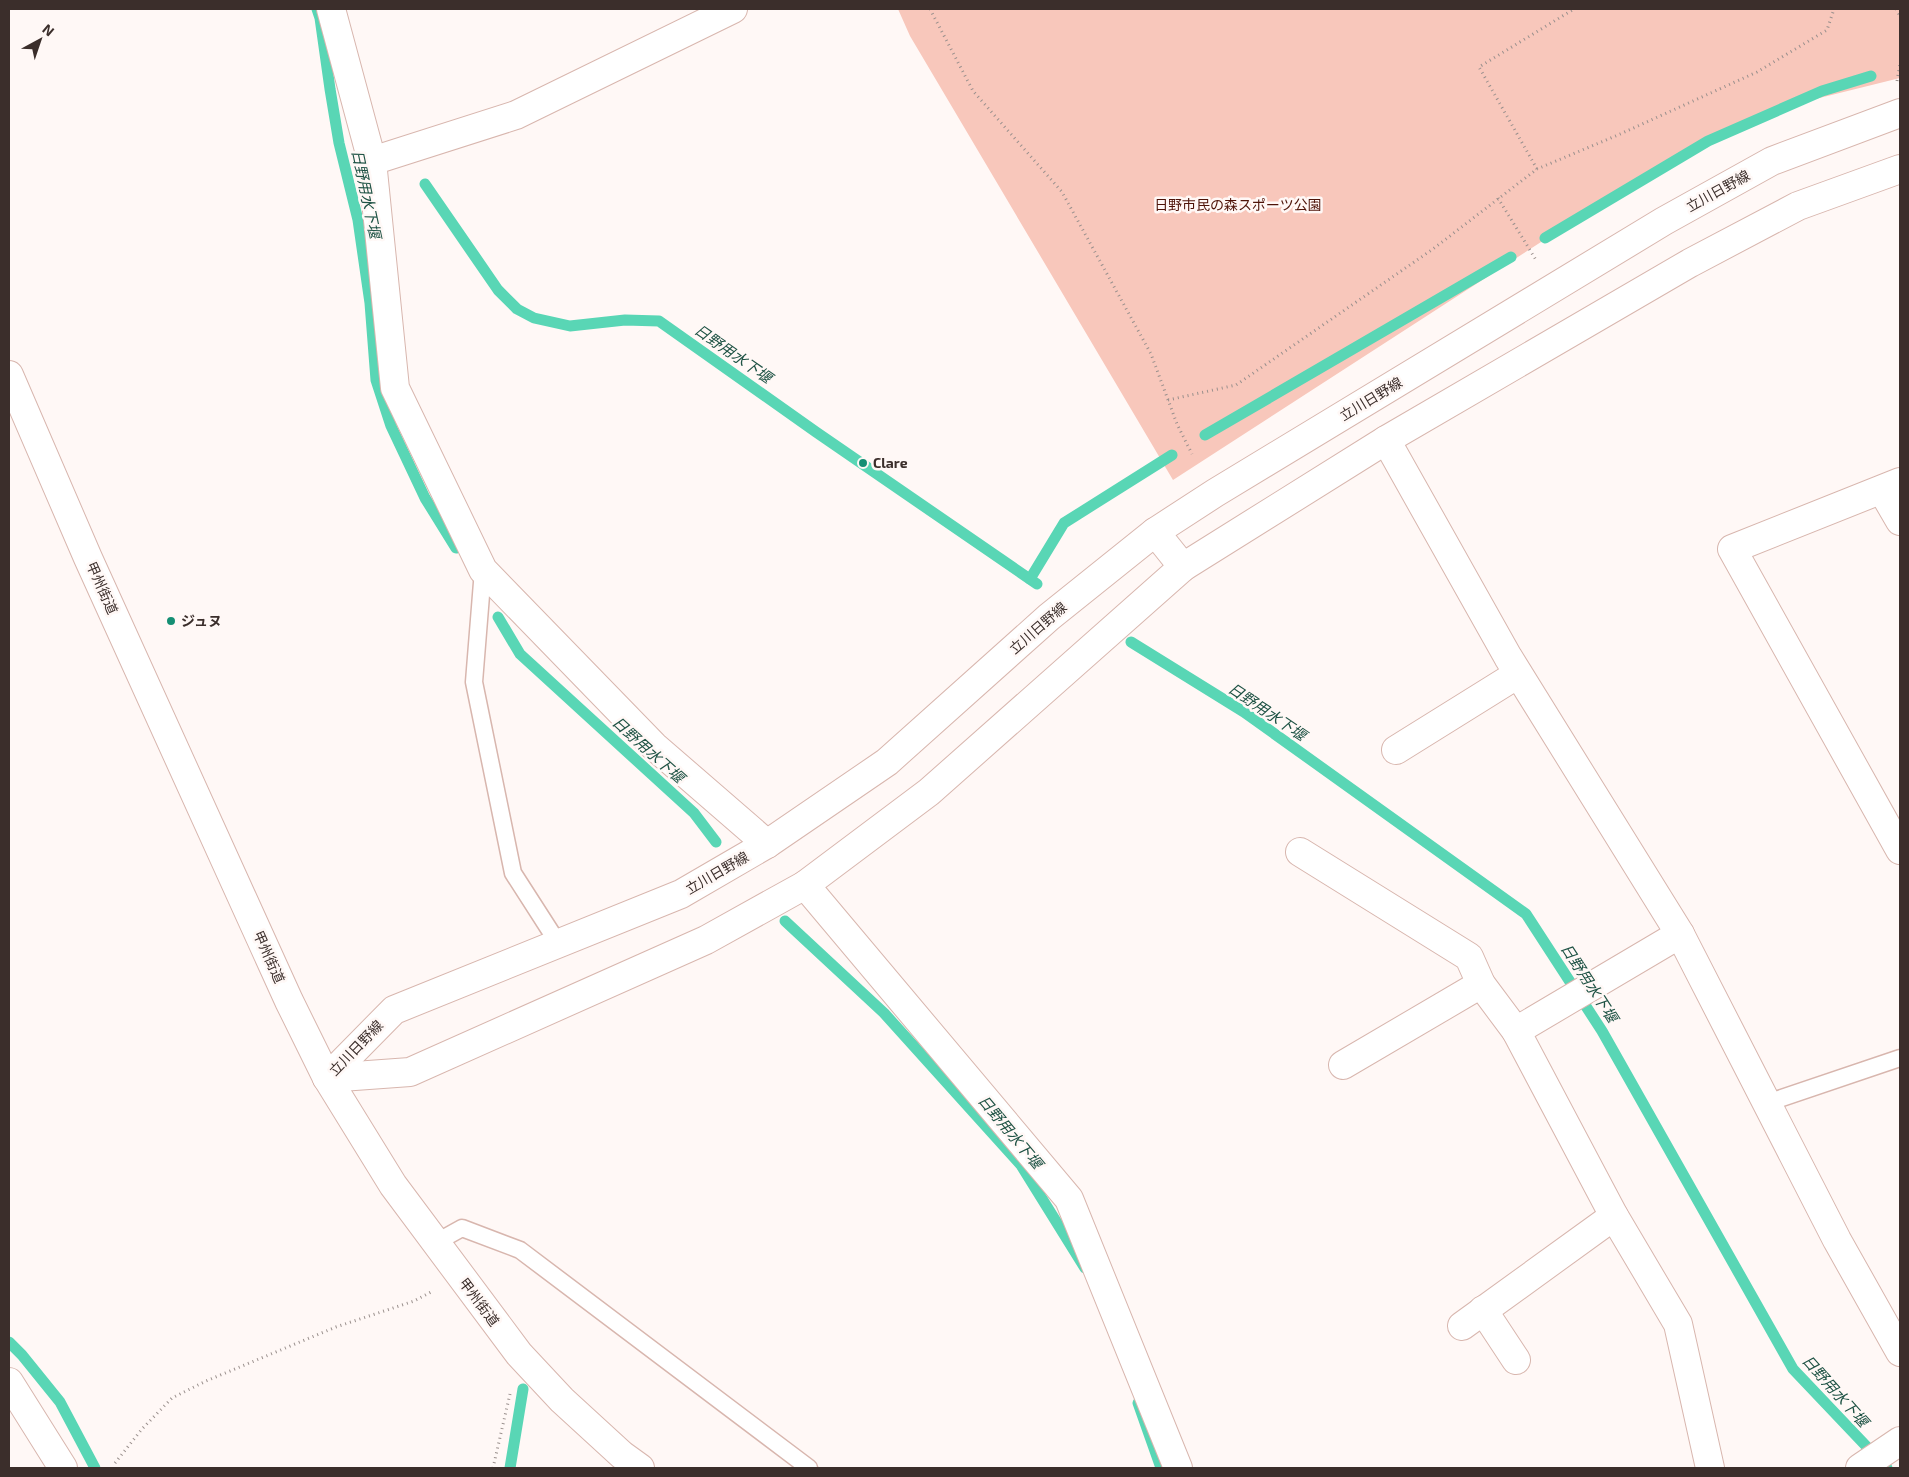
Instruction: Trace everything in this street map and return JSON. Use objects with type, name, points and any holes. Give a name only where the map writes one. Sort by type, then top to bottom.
[{"type":"street","points":[[332,9],[372,161],[395,388],[483,570],[654,746],[767,844]]},
{"type":"street","points":[[372,161],[516,115],[733,9]]},
{"type":"street","name":"立川日野線","points":[[327,1078],[394,1010],[558,942],[681,894],[767,844],[887,762],[1049,617],[1155,532],[1215,493],[1664,221],[1772,161],[1900,113]]},
{"type":"street","name":"立川日野線","points":[[327,1078],[410,1072],[706,940],[805,885],[929,792],[1183,567],[1386,440],[1690,263],[1798,206],[1900,168]]},
{"type":"street","name":"甲州街道","points":[[9,376],[88,558],[289,1001],[327,1078],[393,1185],[435,1244],[519,1354],[562,1400],[622,1455],[640,1468]]},
{"type":"street","points":[[1386,440],[1518,674],[1680,934],[1837,1240],[1900,1352]]},
{"type":"street","points":[[1900,520],[1891,486],[1732,549],[1900,850]]},
{"type":"street","points":[[1155,532],[1183,567]]},
{"type":"street","points":[[1396,750],[1518,674]]},
{"type":"street","points":[[1300,852],[1469,958],[1481,984],[1516,1031],[1614,1216],[1678,1324],[1710,1468]]},
{"type":"street","points":[[805,885],[1069,1199],[1178,1468]]},
{"type":"street","points":[[1516,1031],[1680,934]]},
{"type":"street","points":[[1343,1065],[1481,984]]},
{"type":"street","points":[[1516,1360],[1472,1318],[1614,1216]]},
{"type":"street","points":[[9,1382],[63,1468]]},
{"type":"street","points":[[1862,1467],[1895,1445]]},
{"type":"lane","points":[[483,570],[474,682],[476,692],[513,873],[558,942]]},
{"type":"lane","points":[[1767,1103],[1900,1058]]},
{"type":"lane","points":[[435,1244],[462,1228],[520,1250],[809,1468]]},
{"type":"path","points":[[930,9],[973,91],[1062,192],[1151,354],[1177,424],[1192,454]]},
{"type":"path","points":[[1537,169],[1479,67],[1574,9]]},
{"type":"path","points":[[1168,400],[1236,386],[1433,248],[1537,169],[1618,135],[1757,72],[1827,30],[1834,9]]},
{"type":"path","points":[[1896,9],[1900,16]]},
{"type":"path","points":[[1897,84],[1900,64]]},
{"type":"path","points":[[1498,198],[1538,263]]},
{"type":"path","points":[[115,1468],[115,1463],[142,1429],[172,1398],[336,1327],[414,1301],[460,1277]]},
{"type":"path","points":[[493,1468],[519,1354]]},
{"type":"green space","name":"日野市民の森スポーツ公園","points":[[898,9],[1900,9],[1900,78],[1767,111],[1671,158],[1173,480],[910,36]]},
{"type":"waterway","name":"日野用水下堰","points":[[317,9],[320,18],[339,143],[358,220],[370,303],[376,380],[391,426],[425,498],[456,548]]},
{"type":"waterway","points":[[1545,238],[1708,141],[1822,91],[1871,76]]},
{"type":"waterway","name":"日野用水下堰","points":[[425,184],[498,290],[517,309],[534,318],[570,326],[625,320],[659,321],[1037,584]]},
{"type":"waterway","points":[[1205,435],[1511,257]]},
{"type":"waterway","points":[[1030,579],[1064,523],[1172,455]]},
{"type":"waterway","name":"日野用水下堰","points":[[498,617],[520,654],[694,813],[716,842]]},
{"type":"waterway","name":"日野用水下堰","points":[[1131,642],[1244,712],[1526,914],[1602,1031],[1793,1369],[1887,1468]]},
{"type":"waterway","name":"日野用水下堰","points":[[785,921],[884,1013],[1021,1165],[1085,1268]]},
{"type":"waterway","points":[[9,1342],[60,1402],[95,1468]]},
{"type":"waterway","points":[[510,1468],[523,1389]]},
{"type":"waterway","name":"日野用水下堰","points":[[1138,1403],[1161,1468]]},
{"type":"place","name":"Clare","points":[[863,463]]},
{"type":"place","name":"ジュヌ","points":[[171,621]]}]
